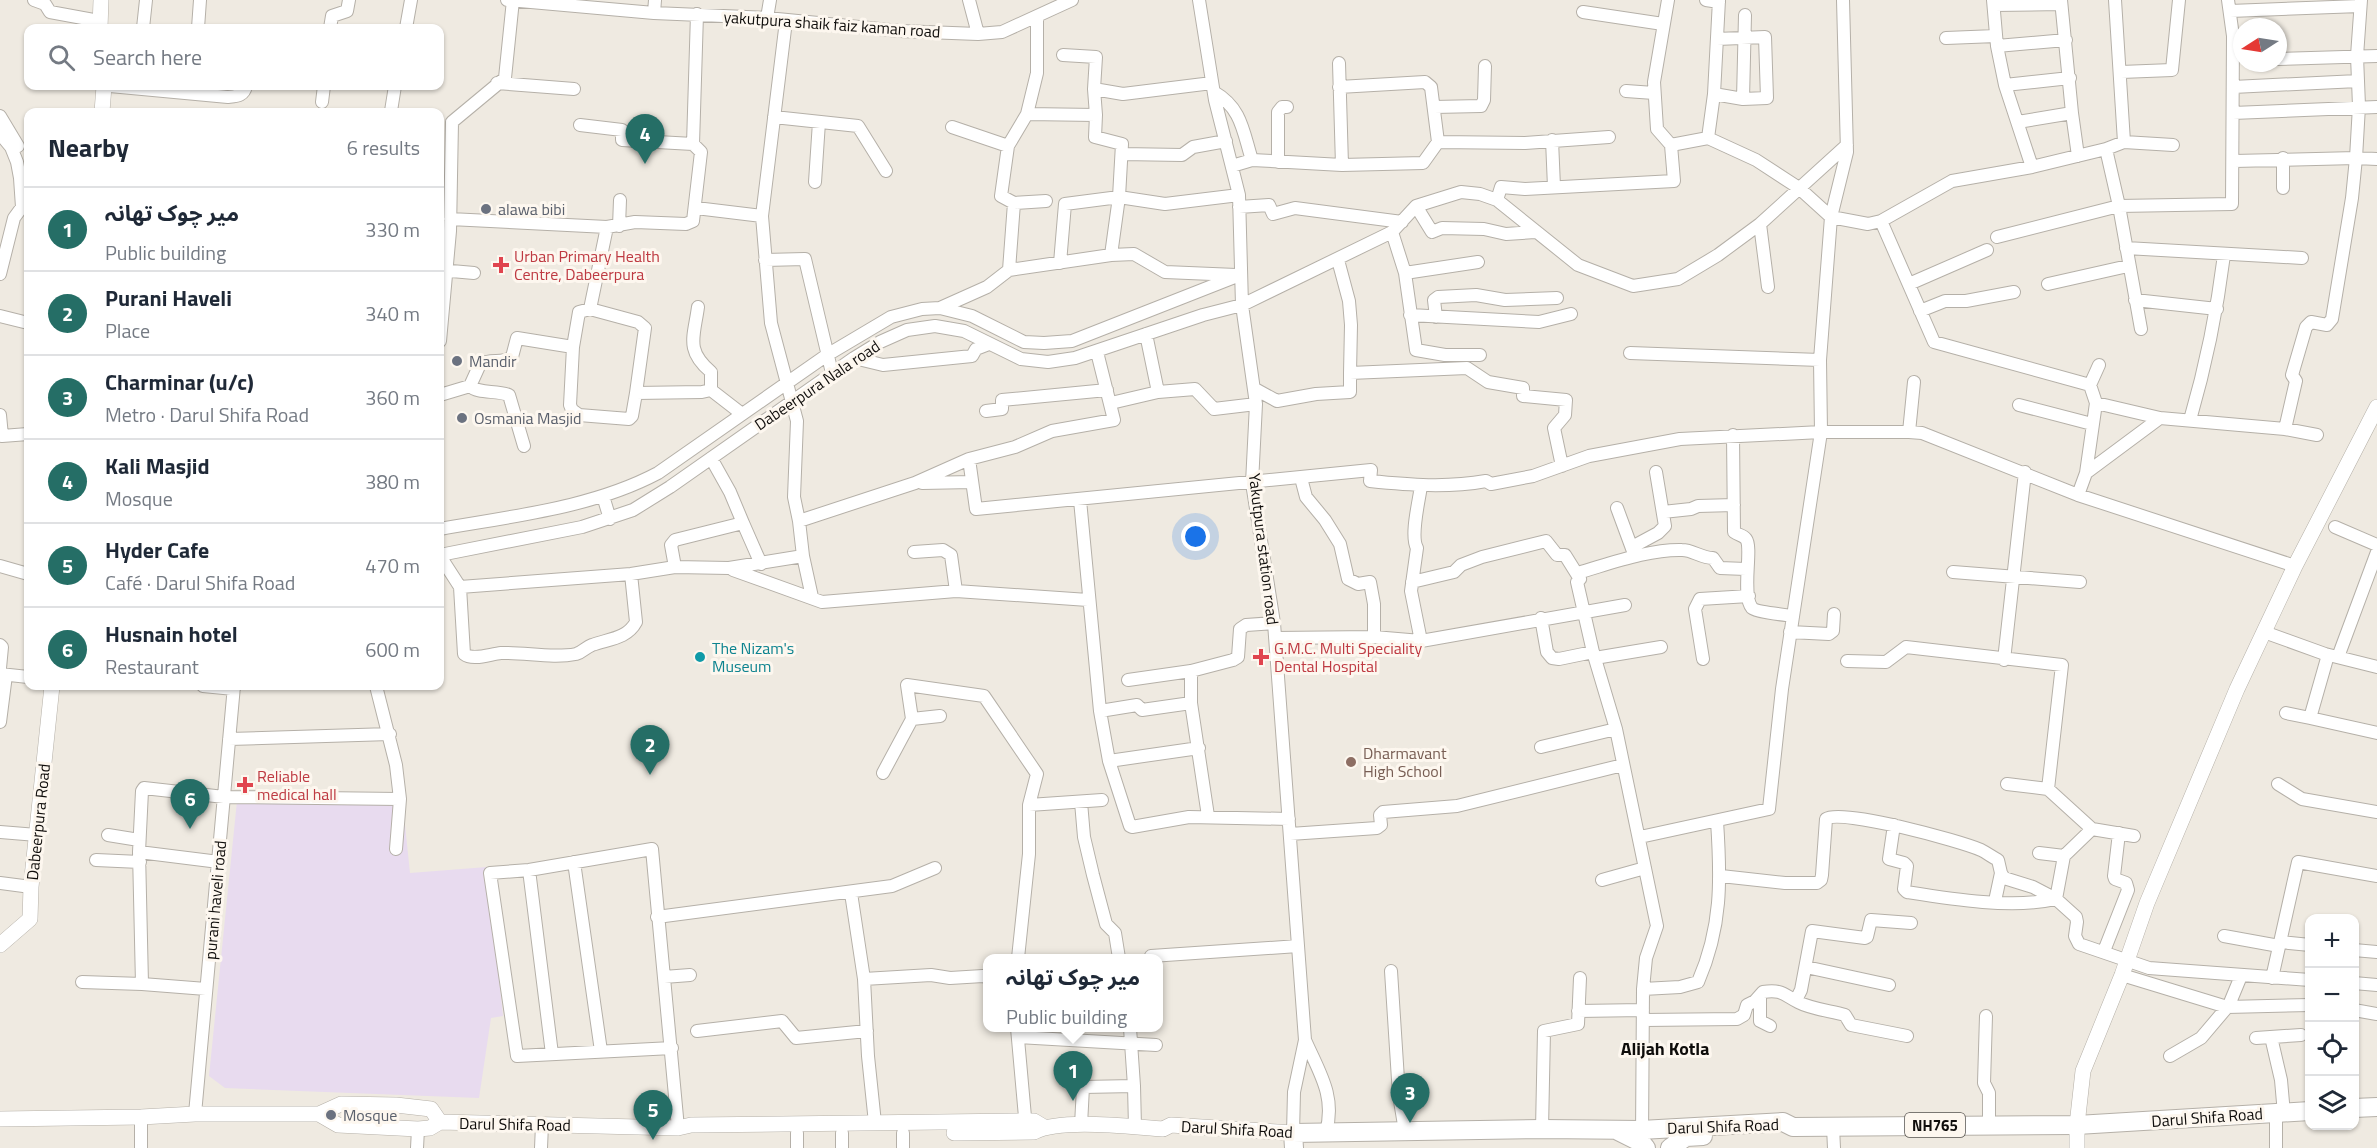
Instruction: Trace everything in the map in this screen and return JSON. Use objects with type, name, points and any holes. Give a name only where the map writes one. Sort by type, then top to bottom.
[{"type":"highway","points":[[2359,1108],[2377,1107]]},
{"type":"highway","name":"Darul Shifa Road","points":[[1289,1138],[1326,1132],[1542,1128],[1614,1129],[1643,1140],[1783,1122],[1793,1127],[2077,1125],[2281,1115],[2305,1112]]},
{"type":"highway","name":"NH765","points":[[1670,1148],[1686,1137],[1782,1131],[1793,1127]]},
{"type":"highway","points":[[1313,1148],[1326,1132]]},
{"type":"main road","points":[[100,24],[101,0]]},
{"type":"main road","points":[[102,108],[104,90]]},
{"type":"main road","points":[[2077,1148],[2083,1071],[2125,968],[2147,903],[2237,688],[2295,566],[2376,412]]},
{"type":"main road","name":"Dabeerpura Road","points":[[0,945],[30,919],[31,887],[52,690]]},
{"type":"main road","points":[[319,1114],[341,1104],[416,1106],[431,1109],[440,1122]]},
{"type":"main road","name":"Darul Shifa Road","points":[[0,1119],[195,1114],[319,1114],[338,1125],[418,1129],[430,1128],[440,1122],[680,1128],[691,1125],[1081,1125],[1167,1127],[1170,1135],[1289,1138]]},
{"type":"main road","points":[[680,1128],[692,1134],[797,1141],[903,1140],[1032,1125]]},
{"type":"street","points":[[34,0],[45,4],[50,12],[96,24]]},
{"type":"street","points":[[143,24],[146,0]]},
{"type":"street","points":[[198,24],[200,0]]},
{"type":"street","points":[[331,24],[332,16],[347,10],[349,0]]},
{"type":"street","points":[[407,24],[411,0]]},
{"type":"street","points":[[444,258],[450,219],[452,122],[505,78],[511,0]]},
{"type":"street","name":"yakutpura shaik faiz kaman road","points":[[511,0],[654,13],[767,18],[900,31],[978,34],[1002,32],[1072,0]]},
{"type":"street","points":[[654,13],[655,0]]},
{"type":"street","points":[[767,18],[770,0]]},
{"type":"street","points":[[969,0],[978,34]]},
{"type":"street","name":"Yakutpura station road","points":[[1199,0],[1213,88],[1239,201],[1242,305],[1256,404],[1252,483],[1274,623],[1305,1040],[1330,1101],[1330,1116],[1326,1132]]},
{"type":"street","points":[[1497,200],[1501,187],[1526,189],[1674,181],[1671,145],[1657,129],[1654,93],[1668,0]]},
{"type":"street","points":[[1706,0],[1719,1],[1714,94],[1708,138]]},
{"type":"street","points":[[1640,837],[1769,809],[1790,632],[1821,432],[1820,360],[1831,217],[1848,152],[1843,0]]},
{"type":"street","points":[[2115,0],[2124,142]]},
{"type":"street","points":[[2121,72],[2172,70],[2179,0]]},
{"type":"street","points":[[2032,167],[2005,85],[1996,41],[1994,2],[2061,2],[2078,156]]},
{"type":"street","points":[[2233,36],[2229,6],[2360,3],[2356,158],[2352,198],[2332,319],[2327,325],[2311,322],[2306,327],[2292,375],[2296,381],[2285,429]]},
{"type":"street","points":[[1583,12],[1664,24]]},
{"type":"street","points":[[693,144],[698,14]]},
{"type":"street","points":[[1743,99],[1745,15]]},
{"type":"street","points":[[1037,16],[1036,73],[1027,114],[1008,146],[1001,196],[1014,203],[1046,201]]},
{"type":"street","points":[[786,21],[762,216],[771,323],[785,384],[797,422],[794,497],[812,597]]},
{"type":"street","points":[[1714,94],[1743,99],[1767,98],[1765,37],[1717,39]]},
{"type":"street","points":[[1946,38],[1996,41],[2066,40]]},
{"type":"street","points":[[1063,55],[1096,57],[1095,137],[1122,144],[1119,197],[1111,255]]},
{"type":"street","points":[[2287,59],[2377,56]]},
{"type":"street","points":[[1339,63],[1342,165]]},
{"type":"street","points":[[1434,107],[1481,106],[1484,100],[1485,66]]},
{"type":"street","points":[[1997,237],[2119,206],[2231,205],[2234,202],[2233,87],[2236,72]]},
{"type":"street","points":[[2005,85],[2070,78]]},
{"type":"street","points":[[2233,87],[2358,81]]},
{"type":"street","points":[[1232,166],[1252,160],[1342,165],[1423,163],[1438,142],[1431,87],[1425,82],[1339,87]]},
{"type":"street","points":[[497,83],[574,89]]},
{"type":"street","points":[[1094,89],[1123,94],[1213,88],[1236,111],[1252,160]]},
{"type":"street","points":[[153,90],[228,97],[241,95],[245,90]]},
{"type":"street","points":[[322,102],[324,90]]},
{"type":"street","points":[[391,108],[394,90]]},
{"type":"street","points":[[1626,91],[1654,93]]},
{"type":"street","points":[[1278,162],[1278,112],[1282,107],[1287,107]]},
{"type":"street","points":[[2233,113],[2377,107]]},
{"type":"street","points":[[2018,122],[2072,113]]},
{"type":"street","points":[[1027,114],[1096,115]]},
{"type":"street","points":[[0,116],[24,160]]},
{"type":"street","points":[[774,117],[858,126],[886,171]]},
{"type":"street","points":[[815,182],[819,122]]},
{"type":"street","points":[[450,219],[613,226],[635,222],[693,222],[701,152],[693,144],[622,140],[622,130],[580,125]]},
{"type":"street","points":[[952,127],[1008,146]]},
{"type":"street","points":[[0,134],[11,147],[17,162],[22,207],[15,218],[0,274]]},
{"type":"street","points":[[1438,142],[1525,143],[1609,137]]},
{"type":"street","points":[[1671,145],[1708,138],[1756,160],[1799,188],[1831,217],[1868,224],[1881,221],[1952,181],[2032,167],[2106,149],[2124,142],[2173,145]]},
{"type":"street","points":[[1552,140],[1554,187]]},
{"type":"street","points":[[1122,154],[1182,155],[1193,147],[1226,141]]},
{"type":"street","points":[[1535,232],[1506,234],[1484,229],[1442,228],[1432,232],[1416,206],[1461,192],[1480,194],[1497,200],[1578,265],[1633,286],[1678,279],[1718,255],[1760,224],[1847,145]]},
{"type":"street","points":[[2106,149],[2119,206],[2141,329]]},
{"type":"street","points":[[2234,161],[2283,158],[2377,159]]},
{"type":"street","points":[[2283,158],[2283,188]]},
{"type":"street","points":[[1060,263],[1065,204],[1119,197],[1165,204],[1239,201],[1269,205],[1273,214],[1295,208],[1402,222]]},
{"type":"street","points":[[590,309],[620,200]]},
{"type":"street","points":[[1009,270],[1014,203]]},
{"type":"street","name":"Dabeerpura Nala road","points":[[444,555],[582,527],[633,510],[854,358],[880,342],[907,330],[935,326],[964,331],[1022,359],[1048,362],[1075,358],[1203,315],[1242,305],[1392,232],[1416,206]]},
{"type":"street","points":[[696,208],[762,216]]},
{"type":"street","points":[[1881,221],[1934,342],[2090,385]]},
{"type":"street","points":[[1760,224],[1768,287]]},
{"type":"street","points":[[1392,232],[1405,273],[1416,350],[1415,370]]},
{"type":"street","points":[[2126,248],[2302,258]]},
{"type":"street","points":[[1910,284],[1987,250]]},
{"type":"street","points":[[940,308],[987,287],[1009,270],[1111,255],[1134,254],[1165,272],[1240,275]]},
{"type":"street","points":[[2190,420],[2205,372],[2224,255]]},
{"type":"street","points":[[765,260],[804,259],[832,373]]},
{"type":"street","points":[[1255,389],[1277,401],[1316,394],[1350,392],[1349,301],[1338,260]]},
{"type":"street","points":[[1405,273],[1479,262]]},
{"type":"street","points":[[2048,284],[2128,266]]},
{"type":"street","points":[[444,271],[474,273]]},
{"type":"street","name":"Dabeerpura Nala road","points":[[444,528],[538,511],[603,496],[635,485],[658,473],[827,355],[891,317],[922,309],[940,308],[972,316],[1024,342],[1072,341],[1240,275]]},
{"type":"street","points":[[1920,311],[1945,301],[1966,301],[2014,292]]},
{"type":"street","points":[[1198,293],[1203,315]]},
{"type":"street","points":[[1436,317],[1434,300],[1438,297],[1476,295],[1505,300],[1557,298]]},
{"type":"street","points":[[2134,300],[2217,309]]},
{"type":"street","points":[[698,307],[693,348],[698,360],[711,372],[711,390]]},
{"type":"street","points":[[590,309],[638,322],[645,328],[632,416],[629,420],[579,415],[572,410],[570,400],[573,347],[579,312],[590,309]]},
{"type":"street","points":[[1410,315],[1539,322],[1571,314]]},
{"type":"street","points":[[0,316],[24,322]]},
{"type":"street","points":[[854,358],[883,365],[972,356],[985,341],[988,323]]},
{"type":"street","points":[[1146,334],[1158,392]]},
{"type":"street","points":[[470,386],[480,364],[489,361],[506,361],[512,357],[517,338],[573,347]]},
{"type":"street","points":[[1072,341],[1075,358]]},
{"type":"street","points":[[1416,350],[1445,355],[1480,355]]},
{"type":"street","points":[[799,521],[915,483],[969,459],[1015,447],[1053,431],[1114,420],[1097,352]]},
{"type":"street","points":[[1630,353],[1820,360]]},
{"type":"street","points":[[2078,495],[2086,473],[2096,403],[2090,385],[2099,365]]},
{"type":"street","points":[[1350,373],[1467,368],[1488,382],[1523,388],[1523,396],[1566,400],[1565,416],[1554,428],[1562,465]]},
{"type":"street","points":[[1909,432],[1914,382]]},
{"type":"street","points":[[444,393],[470,386],[478,391],[497,391],[508,395],[524,446]]},
{"type":"street","points":[[1111,404],[1158,392],[1195,389],[1214,409],[1256,404]]},
{"type":"street","points":[[636,393],[711,390]]},
{"type":"street","points":[[711,390],[742,414]]},
{"type":"street","points":[[986,411],[1002,409],[1002,400],[1107,390]]},
{"type":"street","points":[[2096,403],[2160,418],[2285,429],[2316,435]]},
{"type":"street","points":[[2019,405],[2092,424]]},
{"type":"street","points":[[0,415],[1,436],[24,434]]},
{"type":"street","points":[[2086,473],[2160,418]]},
{"type":"street","points":[[969,459],[976,509],[1371,470],[1370,481],[1421,486],[1455,486],[1486,481],[1491,484],[1533,476],[1589,456],[1680,439],[1821,432],[1909,432],[1922,434],[2025,472],[2078,495],[2295,566]]},
{"type":"street","points":[[1733,435],[1734,532],[1743,536],[1748,543],[1746,569],[1752,608],[1793,616]]},
{"type":"street","points":[[711,458],[730,492],[761,564]]},
{"type":"street","points":[[1577,573],[1634,552],[1664,529],[1656,472]]},
{"type":"street","points":[[2004,660],[2025,472]]},
{"type":"street","points":[[1301,478],[1306,497],[1341,544],[1348,579],[1358,584],[1370,582],[1374,604],[1374,638]]},
{"type":"street","points":[[915,483],[972,482]]},
{"type":"street","points":[[1421,486],[1415,526],[1414,543],[1417,548],[1411,591],[1421,641]]},
{"type":"street","points":[[603,496],[610,519]]},
{"type":"street","points":[[1080,500],[1100,711],[1109,762],[1130,826],[1208,816],[1288,819]]},
{"type":"street","points":[[1663,513],[1698,506],[1734,505]]},
{"type":"street","points":[[1617,508],[1634,552]]},
{"type":"street","points":[[675,567],[671,545],[675,540],[743,524]]},
{"type":"street","points":[[2335,527],[2377,545]]},
{"type":"street","points":[[1412,582],[1454,572],[1461,566],[1482,557],[1546,541],[1557,555],[1565,555],[1580,579],[1577,582],[1583,611],[1616,729],[1658,926],[1646,958],[1643,989],[1643,1140]]},
{"type":"street","points":[[914,552],[943,550],[951,555],[956,591]]},
{"type":"street","points":[[1634,552],[1685,550],[1700,557],[1713,558],[1720,568],[1746,569]]},
{"type":"street","points":[[2310,718],[2333,656],[2377,552]]},
{"type":"street","points":[[460,587],[631,574],[675,567],[729,568],[803,556]]},
{"type":"street","points":[[444,562],[460,587],[464,654],[468,657],[503,653],[567,655],[583,651],[590,645],[617,639],[634,627],[636,622],[631,574]]},
{"type":"street","points":[[0,566],[24,572]]},
{"type":"street","points":[[729,568],[822,602],[956,591],[1088,600]]},
{"type":"street","points":[[1953,572],[2080,582]]},
{"type":"street","points":[[1702,660],[1695,609],[1698,601],[1749,596]]},
{"type":"street","points":[[1275,638],[1374,638],[1421,641],[1625,605]]},
{"type":"street","points":[[1790,632],[1829,634],[1833,631],[1834,614]]},
{"type":"street","points":[[1541,618],[1547,652],[1552,658],[1661,647]]},
{"type":"street","points":[[1128,681],[1191,671],[1233,660],[1238,657],[1240,629],[1274,623]]},
{"type":"street","points":[[2264,632],[2333,656],[2377,667]]},
{"type":"street","points":[[0,645],[2,647],[0,722]]},
{"type":"street","points":[[1848,662],[1886,662],[1906,647],[2062,665],[2048,789]]},
{"type":"street","points":[[1191,671],[1191,703],[1208,816]]},
{"type":"street","points":[[2,673],[24,676]]},
{"type":"street","points":[[883,773],[912,719],[907,685],[984,696],[1037,774],[1029,806],[1029,854],[1018,954]]},
{"type":"street","name":"purani haveli road","points":[[195,1114],[234,690]]},
{"type":"street","points":[[377,690],[390,734],[400,799],[396,849]]},
{"type":"street","points":[[1100,711],[1137,705],[1142,710],[1191,703]]},
{"type":"street","points":[[2286,713],[2377,733]]},
{"type":"street","points":[[912,719],[940,716]]},
{"type":"street","points":[[1541,747],[1616,729]]},
{"type":"street","points":[[229,738],[390,734]]},
{"type":"street","points":[[1109,762],[1199,748]]},
{"type":"street","points":[[1290,834],[1377,828],[1381,825],[1380,815],[1383,812],[1457,806],[1623,765]]},
{"type":"street","points":[[2007,784],[2048,789],[2092,830],[2134,836]]},
{"type":"street","points":[[2278,784],[2302,799],[2377,812]]},
{"type":"street","points":[[142,984],[140,851],[142,791],[144,788],[224,797],[400,799]]},
{"type":"street","points":[[1029,806],[1101,800]]},
{"type":"street","points":[[1081,802],[1084,837],[1093,875],[1106,924],[1115,933],[1118,954]]},
{"type":"street","points":[[1721,876],[1785,883],[1817,883],[1821,880],[1822,875],[1826,819],[1833,815],[1894,825],[1981,850],[1998,860],[2001,873],[1995,901]]},
{"type":"street","points":[[1643,989],[1680,987],[1698,982],[1714,940],[1721,876],[1717,821]]},
{"type":"street","points":[[1894,825],[1889,859],[1907,866],[1904,889],[1907,892],[1953,899],[2033,904],[2056,899]]},
{"type":"street","points":[[2056,899],[2064,856],[2092,830]]},
{"type":"street","points":[[0,832],[37,835]]},
{"type":"street","points":[[2104,951],[2128,890],[2126,883],[2115,879],[2114,876],[2119,833]]},
{"type":"street","points":[[108,835],[140,851],[219,862]]},
{"type":"street","points":[[672,1048],[517,1056],[490,873],[529,870],[652,849],[657,917],[672,1048],[680,1128]]},
{"type":"street","points":[[96,860],[140,851]]},
{"type":"street","points":[[2039,853],[2064,856]]},
{"type":"street","points":[[574,862],[601,1051]]},
{"type":"street","points":[[2272,978],[2298,862],[2377,876]]},
{"type":"street","points":[[657,917],[892,886],[935,867]]},
{"type":"street","points":[[1602,880],[1645,868]]},
{"type":"street","points":[[529,870],[552,1054]]},
{"type":"street","points":[[2001,873],[2008,881],[2033,887],[2056,899],[2076,917],[2075,936],[2079,944],[2104,951],[2125,968],[2228,1007],[2305,1005]]},
{"type":"street","points":[[0,883],[31,887]]},
{"type":"street","points":[[851,893],[864,979],[875,1124]]},
{"type":"street","points":[[1796,1000],[1801,990],[1812,931],[1864,938],[1867,937],[1871,920],[1911,923]]},
{"type":"street","points":[[2224,936],[2280,944],[2305,945]]},
{"type":"street","points":[[1163,955],[1298,946]]},
{"type":"street","points":[[2359,950],[2377,952]]},
{"type":"street","points":[[1806,968],[1889,985]]},
{"type":"street","points":[[2125,968],[2305,980]]},
{"type":"street","points":[[1391,971],[1399,1095],[1405,1131]]},
{"type":"street","points":[[664,977],[690,975]]},
{"type":"street","points":[[864,979],[931,975],[950,978],[983,976]]},
{"type":"street","points":[[2170,1056],[2201,1038],[2228,1007],[2241,976]]},
{"type":"street","points":[[1542,1128],[1544,1031],[1578,1024],[1580,978]]},
{"type":"street","points":[[82,982],[206,989]]},
{"type":"street","points":[[2359,983],[2377,985]]},
{"type":"street","points":[[1770,1026],[1760,1021],[1760,998],[1763,992],[1769,991],[1788,994],[1796,1000],[1845,1015],[1851,1025],[1907,1036]]},
{"type":"street","points":[[1578,1011],[1737,1019],[1744,1015],[1747,1005],[1760,998]]},
{"type":"street","points":[[2359,1012],[2377,1014]]},
{"type":"street","points":[[1986,1016],[1984,1083],[1989,1094],[1989,1125]]},
{"type":"street","points":[[697,1031],[782,1021],[796,1038],[867,1031]]},
{"type":"street","points":[[1032,1125],[1018,1032],[1156,1045]]},
{"type":"street","points":[[1131,1032],[1135,1127]]},
{"type":"street","points":[[2256,1038],[2301,1035]]},
{"type":"street","points":[[2271,1038],[2281,1080],[2281,1115],[2276,1148]]},
{"type":"street","points":[[1289,1138],[1294,1092],[1305,1040]]},
{"type":"street","points":[[1081,1125],[1083,1086],[1134,1086]]},
{"type":"street","points":[[141,1117],[141,1148]]},
{"type":"street","points":[[541,1148],[542,1125]]},
{"type":"street","points":[[1833,1126],[1834,1148]]},
{"type":"street","points":[[417,1148],[418,1129]]},
{"type":"shaded area","points":[[402,796],[410,873],[487,867],[503,1016],[491,1018],[479,1098],[225,1088],[209,1076],[237,801]]},
{"type":"place","name":"Kali Masjid","points":[[645,164]]},
{"type":"place","name":"alawa bibi","points":[[486,209]]},
{"type":"place","name":"Urban Primary Health Centre, Dabeerpura","points":[[501,265]]},
{"type":"place","name":"Mandir","points":[[457,361]]},
{"type":"place","name":"Osmania Masjid","points":[[462,418]]},
{"type":"place","name":"The Nizam's Museum","points":[[700,657]]},
{"type":"place","name":"G.M.C. Multi Speciality Dental Hospital","points":[[1261,657]]},
{"type":"place","name":"Dharmavant High School","points":[[1351,762]]},
{"type":"place","name":"Purani Haveli","points":[[650,775]]},
{"type":"place","name":"Reliable medical hall","points":[[245,785]]},
{"type":"place","name":"Husnain hotel","points":[[190,829]]},
{"type":"place","name":"میر چوک تھانہ","points":[[1073,1101]]},
{"type":"place","name":"Mosque","points":[[331,1115]]},
{"type":"place","name":"Charminar (u/c)","points":[[1410,1123]]},
{"type":"place","name":"Hyder Cafe","points":[[653,1140]]},
{"type":"district","name":"Alijah Kotla","points":[[1665,1048]]}]
